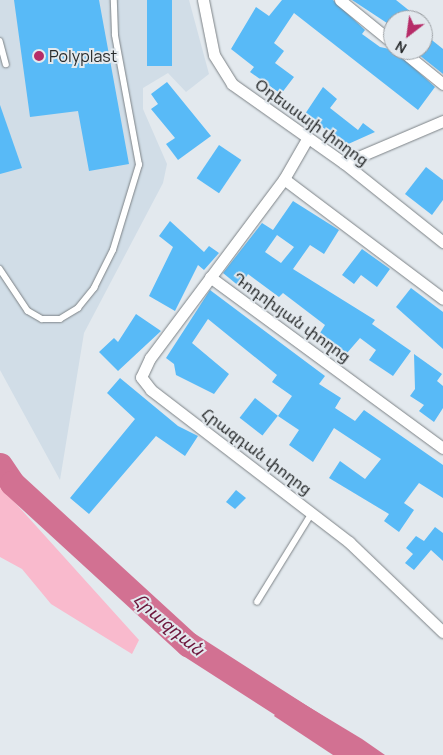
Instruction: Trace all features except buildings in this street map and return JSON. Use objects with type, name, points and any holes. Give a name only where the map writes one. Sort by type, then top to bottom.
[{"type":"street","name":"Օդեսսայի փողոց","points":[[202,0],[221,70],[232,84],[344,164],[443,242]]},
{"type":"street","points":[[340,0],[383,35]]},
{"type":"street","points":[[413,60],[443,84]]},
{"type":"street","points":[[344,164],[443,121]]},
{"type":"street","name":"Դոդոխյան փողոց","points":[[307,138],[284,179],[210,277],[443,448]]},
{"type":"street","points":[[284,179],[443,299]]},
{"type":"street","name":"Հրազդան փողոց","points":[[210,277],[145,365],[144,384],[349,542],[443,632]]},
{"type":"lane","points":[[0,269],[28,311],[42,319],[60,319],[88,295],[113,250],[139,165],[115,35],[114,0]]},
{"type":"lane","points":[[0,41],[6,64]]},
{"type":"lane","points":[[257,602],[312,513]]},
{"type":"shaded area","points":[[0,0],[189,0],[209,74],[186,92],[168,73],[143,88],[143,109],[167,164],[163,183],[84,333],[60,480],[0,370]]},
{"type":"shaded area","points":[[0,486],[139,640],[132,654],[51,604],[22,569],[0,557]]},
{"type":"shaded area","points":[[289,695],[385,755],[333,755],[274,716]]},
{"type":"waterway","name":"Հրազդան","points":[[0,465],[12,483],[188,644],[361,755]]},
{"type":"place","name":"Polyplast","points":[[39,56]]}]
